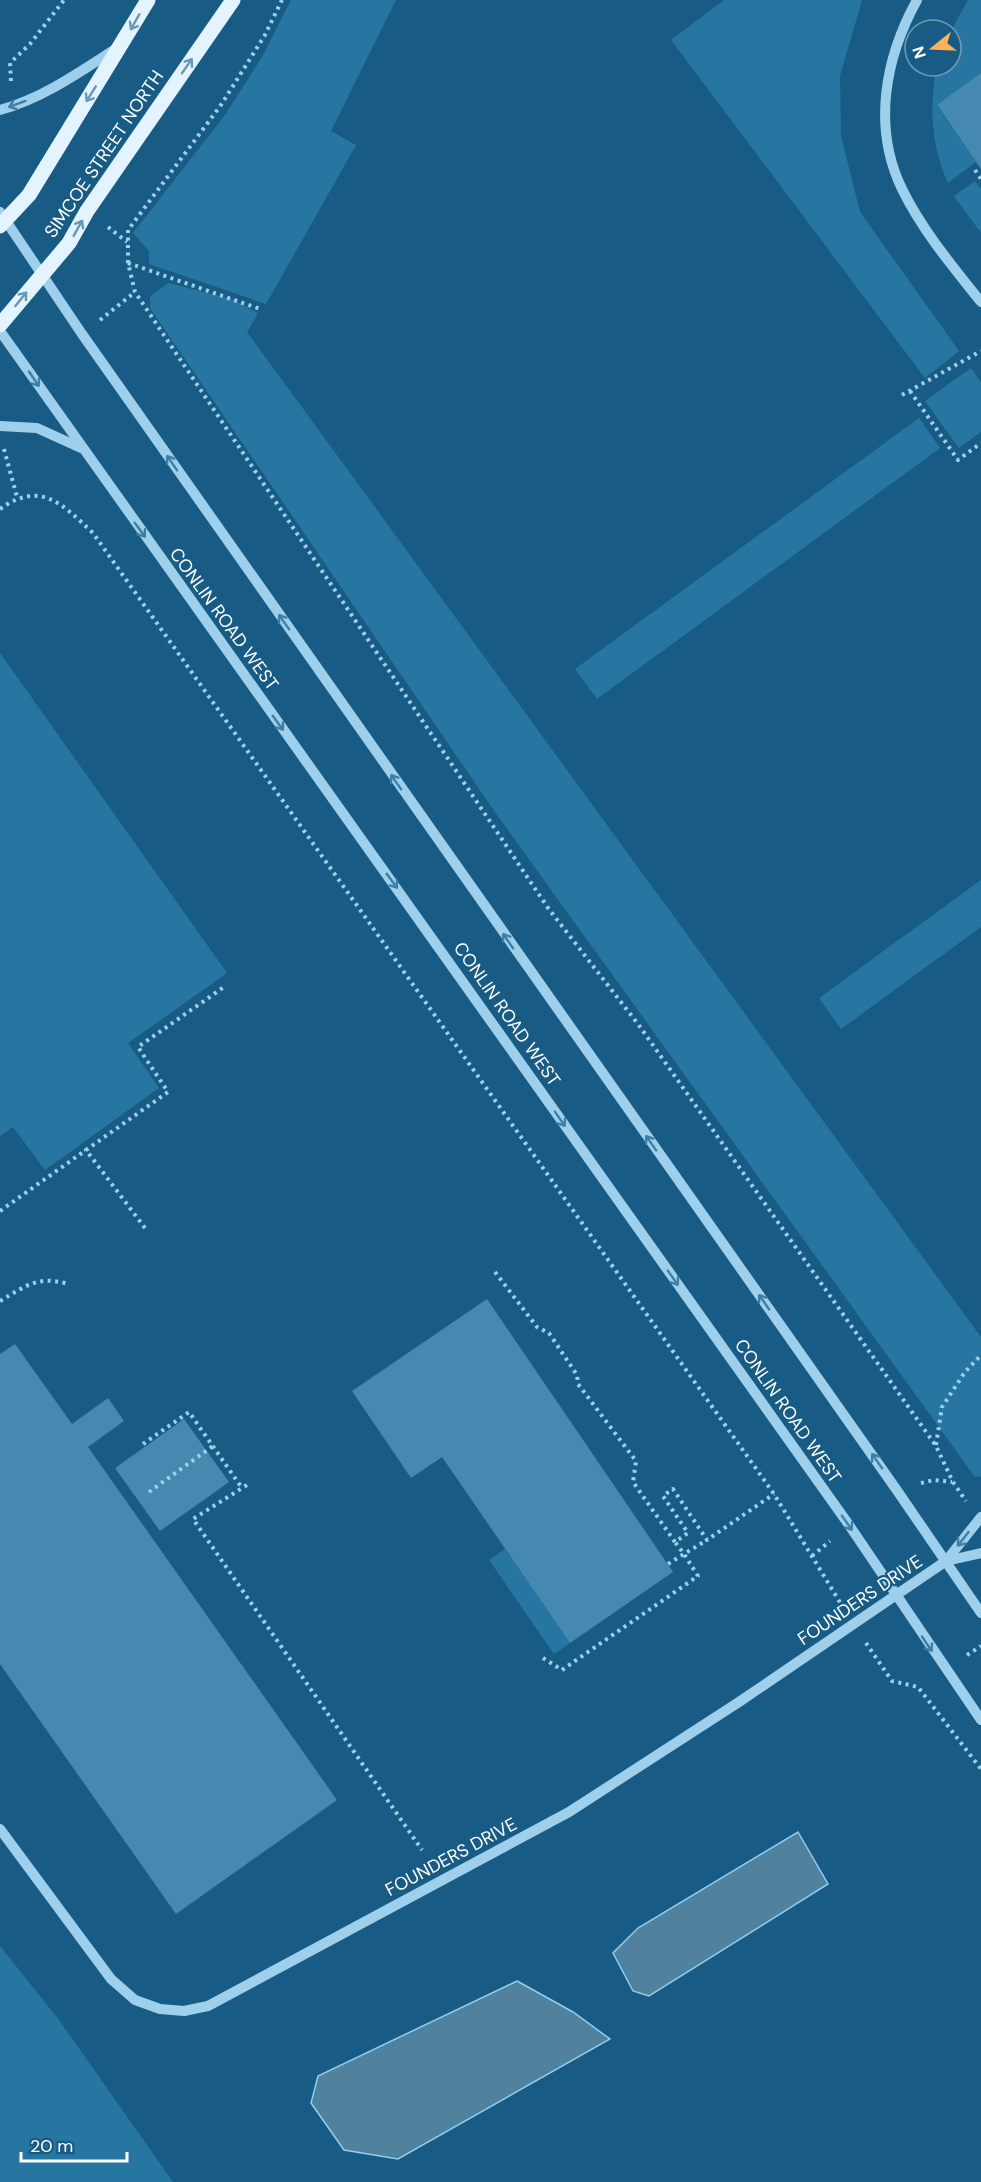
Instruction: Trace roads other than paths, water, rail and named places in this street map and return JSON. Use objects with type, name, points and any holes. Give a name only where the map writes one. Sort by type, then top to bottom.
[{"type":"main road","points":[[2,219],[29,195],[148,0]]},
{"type":"main road","name":"SIMCOE STREET NORTH","points":[[0,325],[69,243],[87,211],[233,0]]},
{"type":"street","points":[[917,0],[891,57],[886,111],[890,154],[901,188],[916,216],[981,302]]},
{"type":"street","points":[[0,110],[19,105],[59,86],[123,44]]},
{"type":"street","points":[[2,219],[981,1613]]},
{"type":"street","name":"CONLIN ROAD WEST","points":[[0,331],[835,1506],[981,1720]]},
{"type":"street","points":[[0,426],[37,428],[82,448]]},
{"type":"street","name":"FOUNDERS DRIVE","points":[[0,1829],[111,1978],[135,2000],[160,2009],[184,2011],[208,2006],[569,1812],[739,1702],[946,1562],[981,1517]]},
{"type":"street","name":"FOUNDERS DRIVE","points":[[946,1562],[981,1553]]}]
